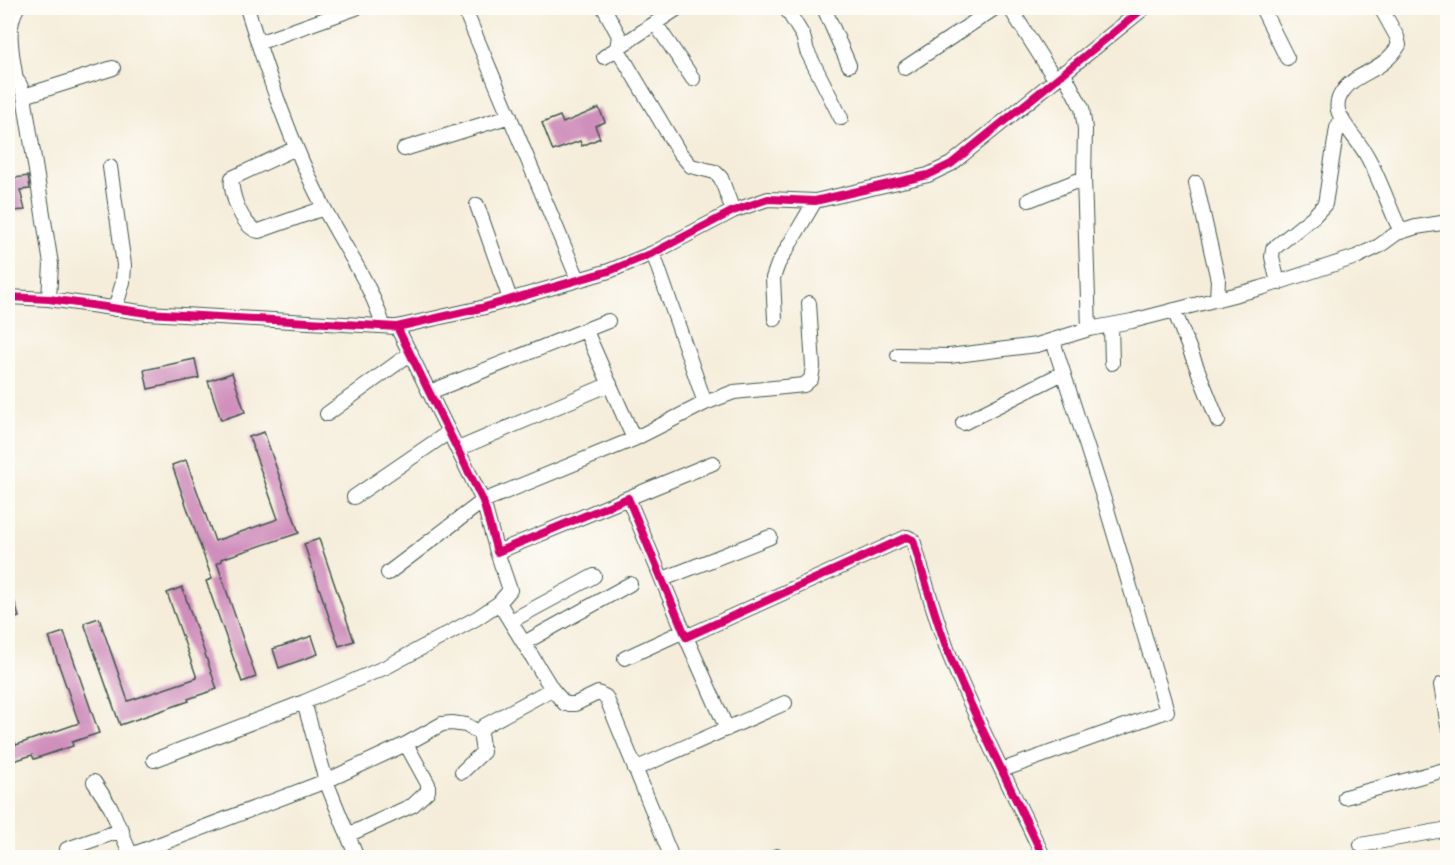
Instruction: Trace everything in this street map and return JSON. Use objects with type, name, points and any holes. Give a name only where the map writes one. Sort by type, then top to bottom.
[{"type":"street","points":[[17,8],[12,19],[12,78],[20,84],[24,96],[51,264],[49,299]]},
{"type":"street","points":[[247,8],[296,148],[324,208],[366,281],[383,326]]},
{"type":"street","points":[[258,43],[356,8]]},
{"type":"street","points":[[464,8],[578,279]]},
{"type":"street","points":[[604,8],[619,36],[617,48],[679,152],[691,166],[715,172],[721,178],[733,211]]},
{"type":"street","points":[[604,57],[678,8]]},
{"type":"street","points":[[786,8],[803,36],[807,51],[841,118]]},
{"type":"street","points":[[824,8],[849,64]]},
{"type":"street","points":[[904,68],[995,8]]},
{"type":"street","points":[[1010,8],[1082,108],[1085,129],[1084,178],[1089,329]]},
{"type":"street","points":[[8,297],[49,299],[115,309],[190,316],[397,327],[510,299],[609,270],[653,253],[733,211],[768,199],[815,201],[928,175],[951,164],[1144,8]]},
{"type":"street","points":[[1262,8],[1287,58]]},
{"type":"street","points":[[1381,8],[1399,45],[1394,54],[1382,65],[1350,84],[1342,92],[1337,104],[1342,118],[1367,155],[1401,232]]},
{"type":"street","points":[[655,23],[693,79]]},
{"type":"street","points":[[24,96],[113,68]]},
{"type":"street","points":[[404,149],[510,116]]},
{"type":"street","points":[[1278,283],[1272,257],[1273,249],[1314,216],[1325,204],[1337,128],[1342,118]]},
{"type":"street","points":[[296,148],[232,178],[230,184],[236,201],[248,226],[252,230],[259,231],[324,208]]},
{"type":"street","points":[[111,167],[124,265],[123,282],[115,309]]},
{"type":"street","points":[[1029,200],[1084,178]]},
{"type":"street","points":[[1196,183],[1218,280],[1217,299]]},
{"type":"street","points":[[775,319],[773,278],[778,264],[815,201]]},
{"type":"street","points":[[477,205],[510,299]]},
{"type":"street","points":[[898,355],[949,356],[1037,345],[1089,329],[1278,283],[1356,257],[1401,232],[1448,222]]},
{"type":"street","points":[[653,253],[705,403]]},
{"type":"street","points":[[388,573],[483,501],[634,439],[705,403],[734,393],[804,385],[811,378],[813,366],[809,303]]},
{"type":"street","points":[[1174,310],[1218,421]]},
{"type":"street","points":[[430,392],[608,321]]},
{"type":"street","points":[[1111,324],[1112,363]]},
{"type":"street","points":[[154,760],[304,702],[386,667],[477,618],[499,603],[510,590],[483,501],[397,327]]},
{"type":"street","points":[[586,331],[634,439]]},
{"type":"street","points":[[1002,770],[1167,711],[1107,506],[1053,341]]},
{"type":"street","points":[[327,414],[411,353]]},
{"type":"street","points":[[963,423],[1063,373]]},
{"type":"street","points":[[458,448],[610,384]]},
{"type":"street","points":[[354,497],[449,432]]},
{"type":"street","points":[[497,552],[713,463]]},
{"type":"street","points":[[628,498],[727,729]]},
{"type":"street","points":[[663,579],[770,537]]},
{"type":"street","points":[[625,658],[907,537],[911,538],[950,655],[1044,858]]},
{"type":"street","points":[[511,621],[594,576]]},
{"type":"street","points":[[524,643],[630,584]]},
{"type":"street","points":[[499,603],[552,689],[565,704],[569,705],[598,693],[606,697],[672,858]]},
{"type":"street","points":[[1441,685],[1448,726]]},
{"type":"street","points":[[462,772],[483,753],[480,733],[489,722],[552,689]]},
{"type":"street","points":[[304,702],[326,781],[357,858]]},
{"type":"street","points":[[635,769],[785,703]]},
{"type":"street","points":[[94,782],[122,830],[131,856],[326,781],[406,744],[442,724],[466,725],[480,733]]},
{"type":"street","points":[[348,834],[413,805],[428,791],[428,784],[406,744]]},
{"type":"street","points":[[1345,798],[1448,769]]},
{"type":"street","points":[[1361,845],[1448,829]]},
{"type":"street","points":[[67,849],[122,830]]},
{"type":"building","points":[[599,108],[605,122],[595,126],[600,138],[582,146],[580,141],[553,151],[542,123],[560,116],[563,123]]},
{"type":"building","points":[[28,176],[30,189],[20,190],[25,210],[12,211],[8,179]]},
{"type":"building","points":[[195,359],[199,378],[148,389],[144,370]]},
{"type":"building","points":[[232,373],[245,412],[221,420],[208,381]]},
{"type":"building","points":[[264,432],[299,533],[221,559],[222,561],[217,563],[256,677],[242,682],[206,581],[212,579],[172,465],[186,460],[215,541],[278,519],[249,437]]},
{"type":"building","points":[[319,539],[354,641],[339,646],[304,544]]},
{"type":"building","points":[[8,587],[10,587],[19,617],[8,620]]},
{"type":"building","points":[[182,587],[217,689],[120,725],[84,623],[99,618],[128,701],[197,678],[167,593]]},
{"type":"building","points":[[64,632],[99,733],[72,742],[73,746],[34,759],[32,755],[8,763],[8,726],[16,745],[79,723],[49,637]]},
{"type":"building","points":[[312,636],[318,654],[279,668],[273,649]]},
{"type":"cycle path","points":[[397,327],[481,308],[609,271],[653,253],[733,211],[768,199],[815,201],[928,175],[951,164],[1144,8]]},
{"type":"cycle path","points":[[8,297],[49,299],[147,313],[397,327],[483,501],[497,552],[628,498],[686,637],[907,537],[913,540],[949,654],[1044,858]]}]
